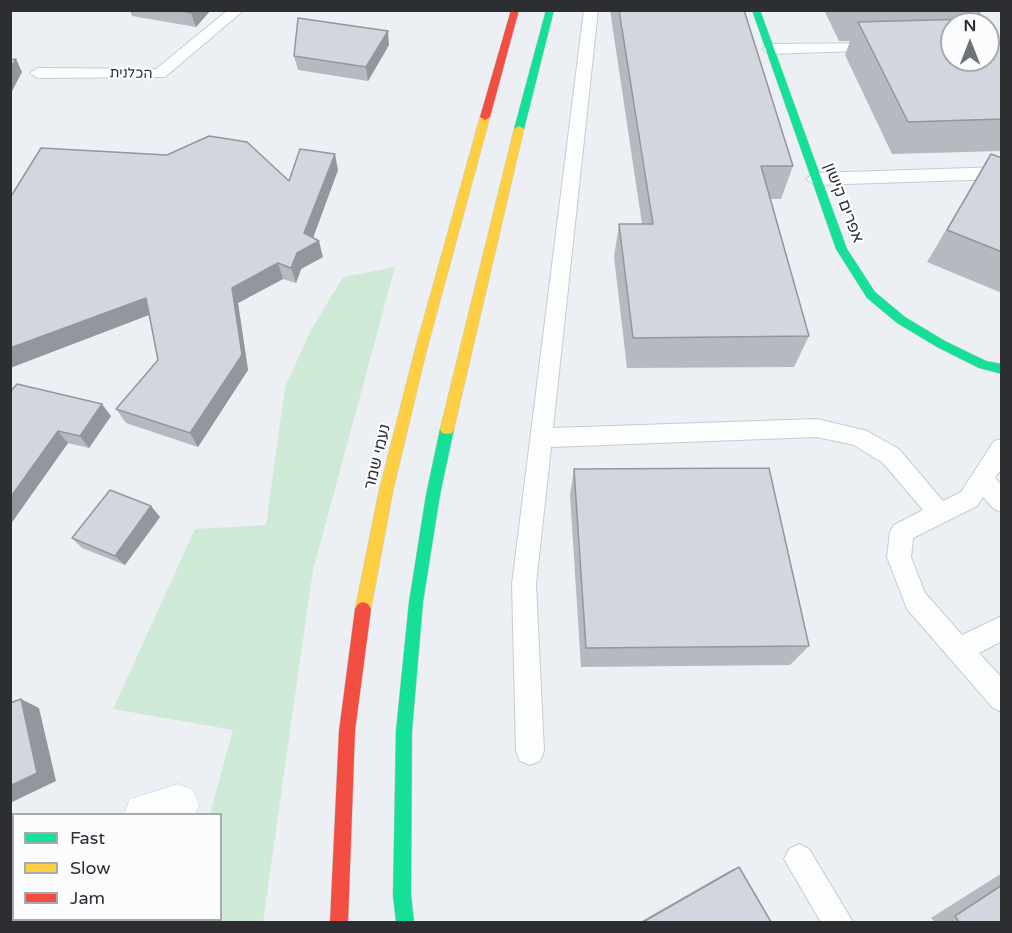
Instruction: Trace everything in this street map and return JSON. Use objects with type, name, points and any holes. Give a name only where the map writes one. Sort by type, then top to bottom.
[{"type":"street","name":"נעמי שמר","points":[[339,922],[346,731],[364,599],[386,491],[417,365],[516,10]]},
{"type":"street","points":[[405,922],[402,895],[404,731],[416,602],[433,495],[463,358],[545,22],[550,10]]},
{"type":"street","name":"אפרים קישון","points":[[756,10],[842,249],[871,295],[901,320],[941,344],[983,365],[1002,369]]},
{"type":"lane","name":"הכלנית","points":[[38,73],[160,74],[237,10]]},
{"type":"lane","points":[[530,751],[524,584],[591,10]]},
{"type":"lane","points":[[770,49],[895,47]]},
{"type":"lane","points":[[815,179],[1002,173]]},
{"type":"lane","points":[[541,438],[818,428],[859,436],[891,456],[941,515]]},
{"type":"lane","points":[[1002,448],[969,499],[941,515],[902,532],[899,557],[916,601],[1002,699]]},
{"type":"lane","points":[[982,480],[1002,502]]},
{"type":"lane","points":[[958,650],[1002,628]]},
{"type":"lane","points":[[799,859],[838,922]]},
{"type":"green space","points":[[395,267],[313,570],[263,922],[181,922],[222,921],[222,813],[210,813],[233,730],[113,709],[195,529],[266,525],[285,387],[311,330],[343,277]]},
{"type":"building","points":[[176,10],[194,10],[191,13]]},
{"type":"building","points":[[619,10],[744,10],[793,166],[761,166],[809,336],[633,338],[619,224],[653,224]]},
{"type":"building","points":[[298,18],[388,31],[366,67],[294,56]]},
{"type":"building","points":[[940,20],[940,72],[1000,72],[1000,44],[1002,47],[1002,119],[908,122],[858,22]]},
{"type":"building","points":[[16,59],[10,69],[10,60]]},
{"type":"building","points":[[209,136],[247,142],[289,181],[300,149],[335,154],[304,233],[319,241],[297,253],[291,268],[278,263],[232,288],[242,355],[190,433],[116,409],[158,360],[146,298],[10,348],[10,198],[41,148],[167,155]]},
{"type":"building","points":[[991,154],[1002,158],[1002,252],[947,230]]},
{"type":"building","points":[[17,384],[102,404],[80,436],[58,431],[10,498],[10,392]]},
{"type":"building","points":[[769,468],[809,646],[586,648],[574,469]]},
{"type":"building","points":[[110,490],[151,506],[115,556],[72,538]]},
{"type":"building","points":[[21,699],[37,773],[10,786],[10,703]]},
{"type":"building","points":[[739,867],[771,922],[643,922]]},
{"type":"building","points":[[1002,885],[1002,922],[959,922],[955,916]]},
{"type":"traffic: fast","points":[[519,129],[550,10]]},
{"type":"traffic: fast","points":[[756,10],[842,249],[871,295],[901,320],[941,344],[983,365],[1002,369]]},
{"type":"traffic: fast","points":[[405,922],[402,895],[404,731],[416,602],[433,495],[447,429]]},
{"type":"traffic: slow","points":[[363,609],[386,491],[420,353],[485,117]]},
{"type":"traffic: slow","points":[[447,429],[519,129]]},
{"type":"traffic: jam","points":[[485,117],[515,10]]},
{"type":"traffic: jam","points":[[339,922],[347,731],[363,609]]}]
